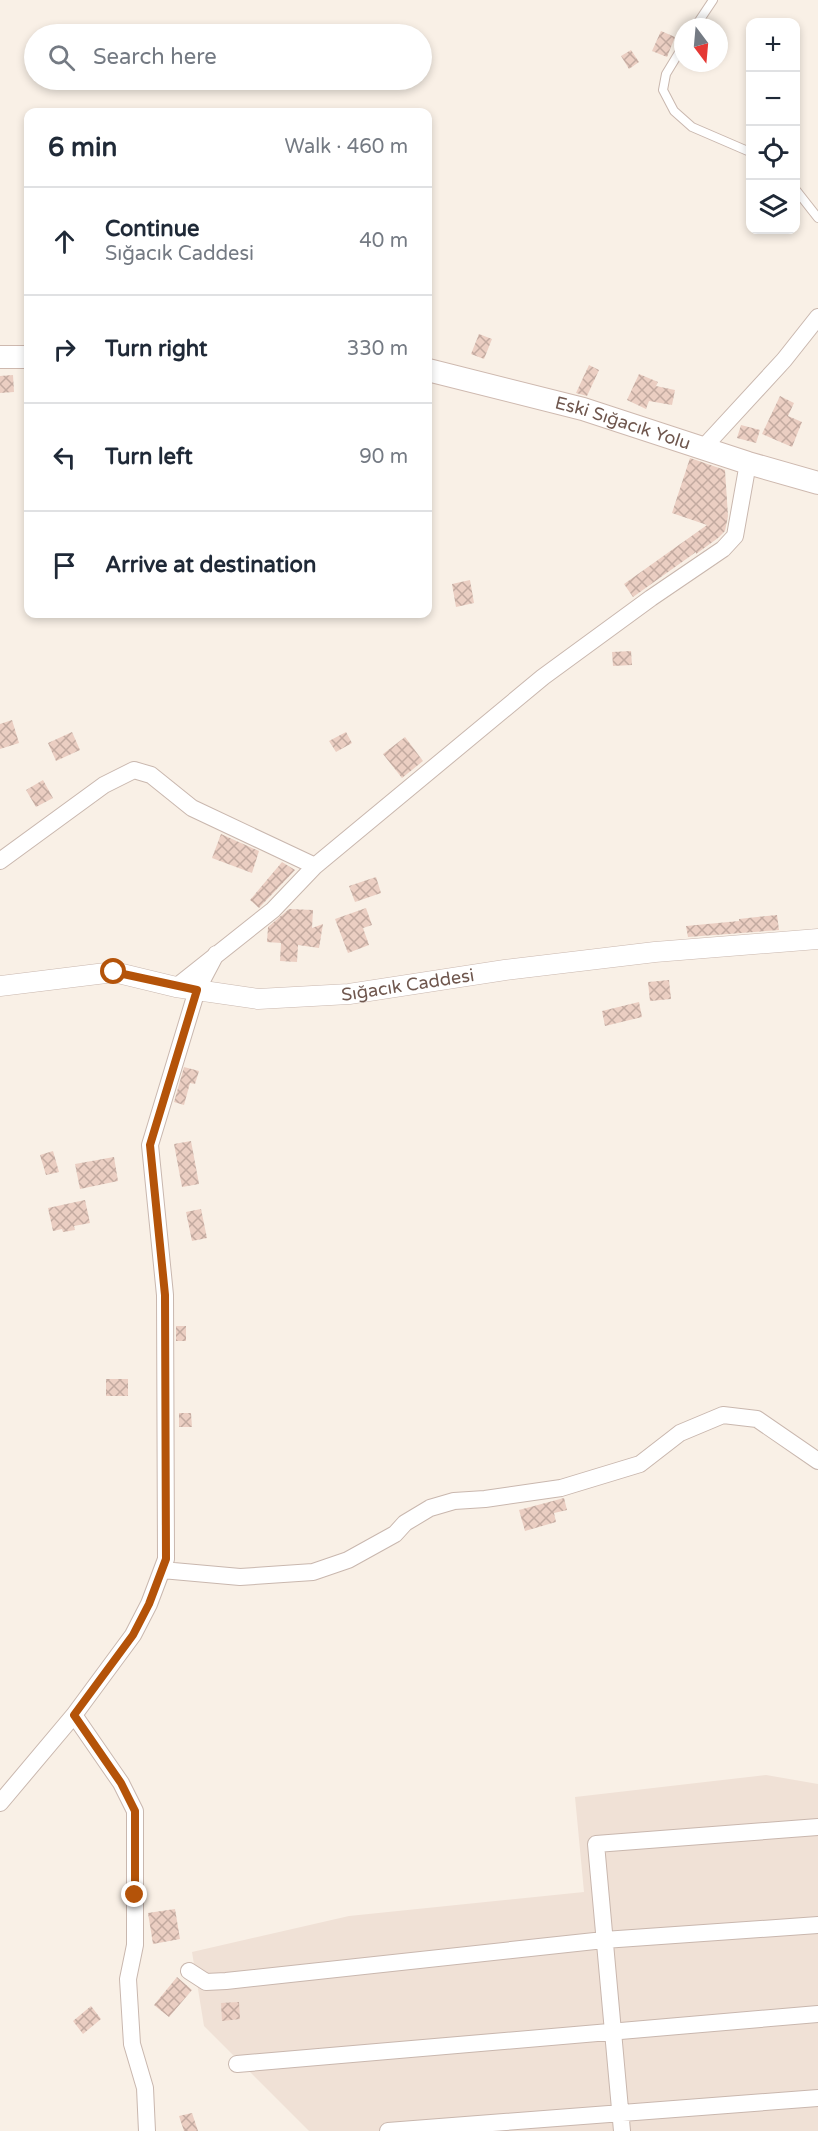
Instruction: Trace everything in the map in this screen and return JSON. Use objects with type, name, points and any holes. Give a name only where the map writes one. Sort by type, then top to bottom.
[{"type":"main road","points":[[0,357],[24,357]]},
{"type":"main road","name":"Eski Sığacık Yolu","points":[[432,371],[583,410],[818,483]]},
{"type":"street","points":[[702,448],[784,360],[818,317]]},
{"type":"street","points":[[176,987],[273,910],[315,866],[543,677],[723,549],[735,536],[748,463]]},
{"type":"street","points":[[0,861],[104,785],[134,770],[151,775],[192,808],[315,866]]},
{"type":"street","name":"Sığacık Caddesi","points":[[0,986],[114,972],[176,987],[258,999],[349,994],[505,970],[655,952],[818,939]]},
{"type":"street","points":[[0,1803],[74,1715],[133,1635],[149,1604],[166,1559],[165,1295],[150,1145],[197,990],[216,954]]},
{"type":"street","points":[[162,1570],[240,1577],[312,1572],[348,1560],[395,1534],[405,1523],[430,1508],[454,1501],[485,1500],[561,1488],[640,1464],[680,1433],[723,1415],[757,1419],[818,1461]]},
{"type":"street","points":[[74,1715],[121,1783],[135,1811],[135,1945],[128,1979],[132,2044],[145,2088],[147,2131]]},
{"type":"street","points":[[622,2131],[596,1844],[818,1827]]},
{"type":"street","points":[[189,1971],[206,1982],[226,1981],[604,1940],[818,1925]]},
{"type":"street","points":[[237,2064],[818,2014]]},
{"type":"street","points":[[388,2131],[818,2098]]},
{"type":"lane","points":[[701,18],[713,0]]},
{"type":"lane","points":[[674,61],[666,74],[663,90],[674,111],[692,127],[746,150]]},
{"type":"lane","points":[[800,196],[818,218]]},
{"type":"shaded area","points":[[766,1775],[818,1784],[818,2131],[309,2131],[204,2026],[192,1952],[349,1916],[584,1892],[575,1797]]},
{"type":"building","points":[[661,31],[674,37],[667,57],[652,51]]},
{"type":"building","points":[[631,50],[639,62],[629,69],[621,56]]},
{"type":"building","points":[[479,334],[492,339],[484,359],[471,354]]},
{"type":"building","points":[[589,365],[599,370],[587,396],[576,393]]},
{"type":"building","points":[[639,374],[658,382],[656,386],[675,390],[672,405],[649,401],[646,409],[627,400]]},
{"type":"building","points":[[13,375],[14,392],[0,393],[0,376]]},
{"type":"building","points":[[780,396],[794,403],[788,416],[802,422],[792,447],[762,434]]},
{"type":"building","points":[[741,425],[760,430],[756,443],[737,438]]},
{"type":"building","points":[[690,458],[725,470],[728,516],[725,531],[633,597],[624,584],[707,525],[672,513]]},
{"type":"building","points":[[470,580],[474,603],[456,607],[452,584]]},
{"type":"building","points":[[631,651],[632,665],[613,666],[612,652]]},
{"type":"building","points":[[12,720],[19,743],[0,749],[0,724]]},
{"type":"building","points":[[72,732],[80,750],[56,761],[48,743]]},
{"type":"building","points":[[346,732],[352,743],[336,752],[329,741]]},
{"type":"building","points":[[405,737],[423,761],[402,778],[383,754]]},
{"type":"building","points":[[43,780],[53,798],[36,807],[26,790]]},
{"type":"building","points":[[221,834],[259,851],[252,873],[212,858]]},
{"type":"building","points":[[282,862],[295,870],[259,908],[250,900]]},
{"type":"building","points":[[376,877],[381,893],[355,902],[349,886]]},
{"type":"building","points":[[366,908],[372,925],[363,928],[369,945],[348,953],[335,919]]},
{"type":"building","points":[[289,909],[313,910],[312,928],[323,924],[319,948],[298,945],[297,962],[280,961],[281,943],[267,942],[268,927]]},
{"type":"building","points":[[777,915],[779,930],[688,937],[686,926]]},
{"type":"building","points":[[669,980],[671,999],[650,1001],[648,982]]},
{"type":"building","points":[[639,1002],[642,1017],[605,1026],[602,1011]]},
{"type":"building","points":[[184,1067],[199,1071],[195,1084],[190,1083],[184,1105],[174,1102]]},
{"type":"building","points":[[191,1141],[199,1184],[182,1187],[174,1144]]},
{"type":"building","points":[[53,1151],[59,1172],[46,1175],[40,1155]]},
{"type":"building","points":[[114,1157],[118,1181],[80,1189],[75,1164]]},
{"type":"building","points":[[85,1200],[90,1223],[74,1226],[75,1230],[53,1231],[48,1208]]},
{"type":"building","points":[[201,1209],[207,1238],[192,1241],[186,1212]]},
{"type":"building","points":[[176,1326],[186,1326],[186,1341],[176,1341]]},
{"type":"building","points":[[106,1379],[128,1379],[128,1396],[106,1396]]},
{"type":"building","points":[[179,1413],[191,1413],[192,1427],[179,1427]]},
{"type":"building","points":[[564,1498],[567,1510],[554,1513],[556,1522],[525,1531],[519,1510]]},
{"type":"building","points":[[175,1909],[180,1939],[153,1944],[148,1913]]},
{"type":"building","points":[[177,1977],[192,1990],[169,2017],[154,2005]]},
{"type":"building","points":[[239,2002],[240,2019],[222,2021],[221,2003]]},
{"type":"building","points":[[91,2006],[101,2019],[83,2034],[73,2021]]},
{"type":"building","points":[[192,2113],[198,2131],[184,2131],[179,2116]]},
{"type":"route","points":[[114,972],[197,990],[150,1145],[165,1295],[166,1559],[149,1604],[133,1635],[74,1715],[121,1783],[135,1811],[135,1895]]}]
